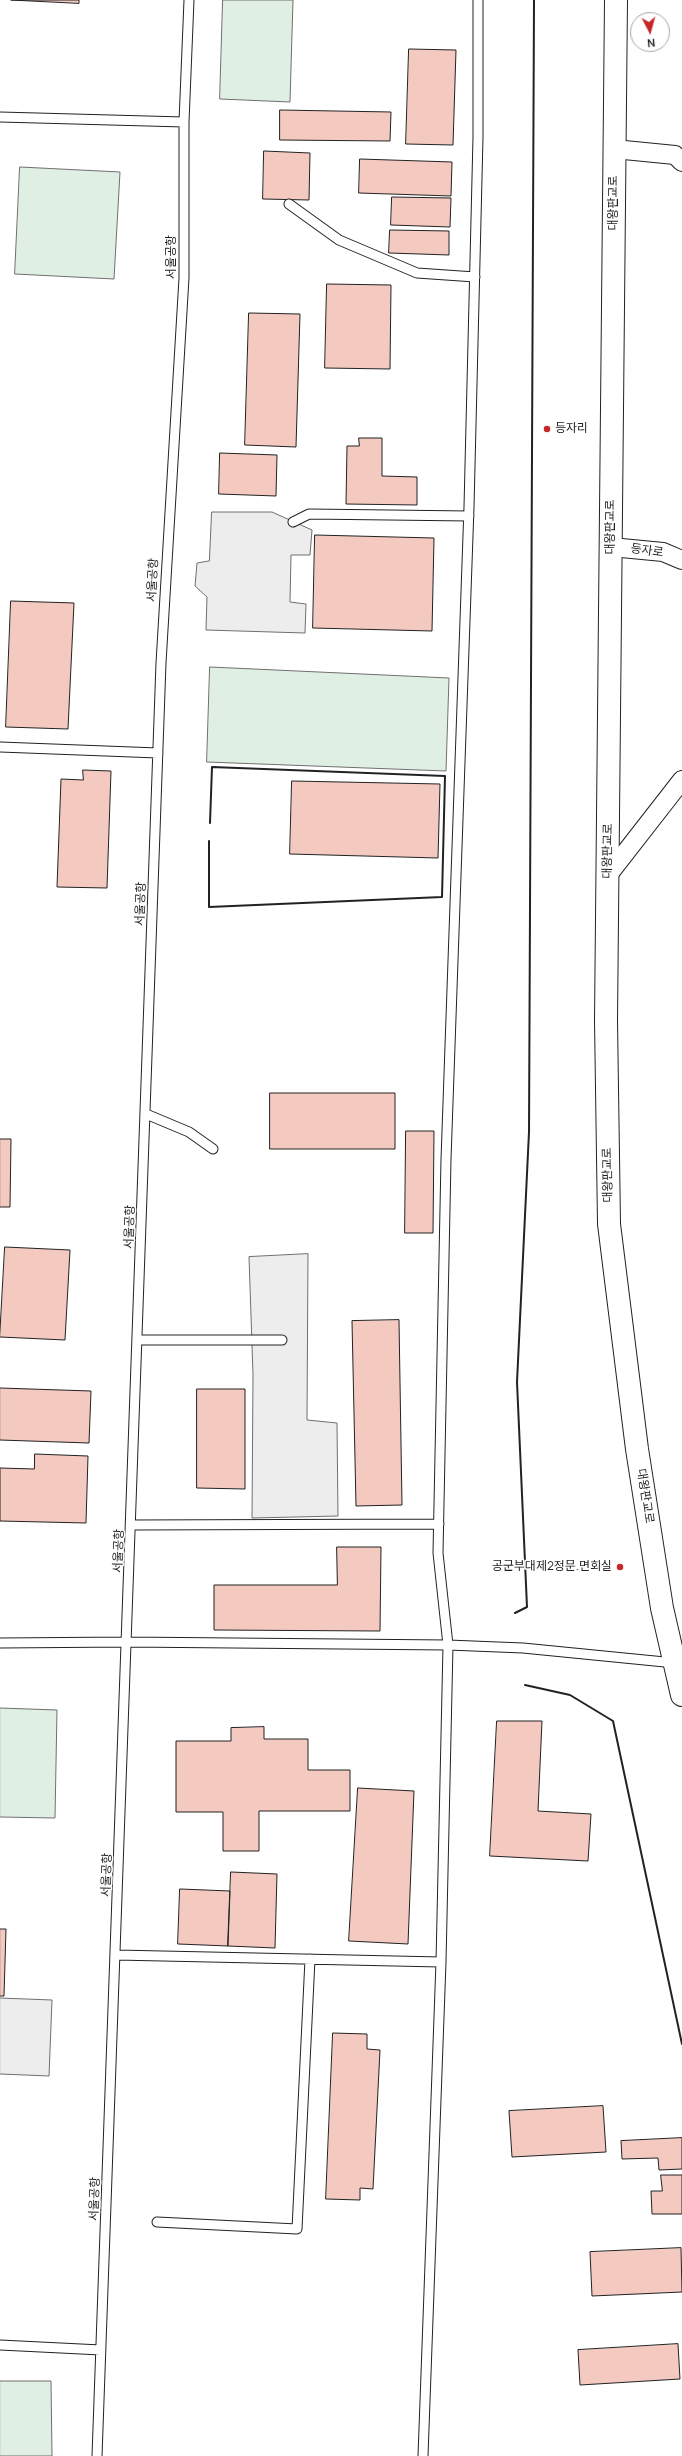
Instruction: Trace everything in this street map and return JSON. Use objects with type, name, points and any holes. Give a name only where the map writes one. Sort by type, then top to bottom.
[{"type":"main road","name":"대왕판교로","points":[[616,0],[606,1020],[609,1224],[637,1449],[662,1608],[678,1662],[682,1695]]},
{"type":"street","points":[[614,149],[675,155],[682,162]]},
{"type":"street","name":"등자로","points":[[611,547],[663,552],[682,560]]},
{"type":"street","points":[[608,875],[682,780]]},
{"type":"lane","name":"서울공항","points":[[97,2456],[132,1525],[164,573],[184,278],[184,122],[189,0]]},
{"type":"lane","points":[[423,2456],[440,1962],[448,1645],[438,1553],[446,1159],[469,516],[475,278],[478,0]]},
{"type":"lane","points":[[0,117],[184,122]]},
{"type":"lane","points":[[289,204],[339,240],[417,273],[475,278]]},
{"type":"lane","points":[[293,522],[309,514],[469,516]]},
{"type":"lane","points":[[0,747],[158,753]]},
{"type":"lane","points":[[146,1114],[189,1132],[213,1149]]},
{"type":"lane","points":[[138,1340],[282,1340]]},
{"type":"lane","points":[[132,1525],[439,1524]]},
{"type":"lane","points":[[0,1643],[127,1642],[448,1645],[523,1648],[678,1662]]},
{"type":"lane","points":[[116,1955],[440,1962]]},
{"type":"lane","points":[[157,2222],[297,2229],[310,1959]]},
{"type":"lane","points":[[0,2345],[101,2350]]},
{"type":"green space","points":[[223,0],[293,0],[290,102],[220,99]]},
{"type":"green space","points":[[20,167],[120,172],[114,279],[15,274]]},
{"type":"green space","points":[[210,667],[449,678],[446,771],[207,762]]},
{"type":"green space","points":[[0,1708],[57,1710],[55,1818],[0,1817]]},
{"type":"green space","points":[[0,2381],[51,2381],[52,2456],[0,2456]]},
{"type":"shaded area","points":[[212,512],[272,512],[312,530],[310,555],[291,555],[290,602],[306,604],[305,633],[206,630],[207,597],[195,586],[197,563],[209,561]]},
{"type":"shaded area","points":[[308,1254],[307,1420],[337,1423],[338,1516],[252,1518],[253,1375],[249,1257]]},
{"type":"shaded area","points":[[0,1998],[52,2000],[49,2076],[0,2074]]},
{"type":"building","points":[[11,0],[79,0],[79,3]]},
{"type":"building","points":[[409,49],[456,50],[453,145],[406,144]]},
{"type":"building","points":[[280,110],[391,112],[390,141],[280,140]]},
{"type":"building","points":[[264,151],[310,153],[309,200],[263,199]]},
{"type":"building","points":[[360,159],[452,162],[451,196],[359,193]]},
{"type":"building","points":[[392,197],[451,198],[450,227],[391,225]]},
{"type":"building","points":[[390,230],[449,231],[449,255],[389,253]]},
{"type":"building","points":[[327,284],[391,285],[390,369],[325,368]]},
{"type":"building","points":[[249,313],[300,314],[296,447],[245,445]]},
{"type":"building","points":[[359,438],[382,438],[382,476],[417,477],[417,505],[346,504],[347,446],[359,446]]},
{"type":"building","points":[[220,453],[277,455],[276,496],[219,494]]},
{"type":"building","points":[[315,535],[434,538],[432,631],[313,628]]},
{"type":"building","points":[[11,601],[74,603],[68,729],[6,727]]},
{"type":"building","points":[[83,770],[111,771],[107,888],[57,887],[61,779],[83,780]]},
{"type":"building","points":[[292,781],[440,784],[438,858],[290,854]]},
{"type":"building","points":[[270,1093],[395,1093],[395,1149],[270,1149]]},
{"type":"building","points":[[406,1131],[434,1131],[433,1233],[405,1233]]},
{"type":"building","points":[[0,1139],[11,1139],[10,1207],[0,1207]]},
{"type":"building","points":[[5,1247],[70,1250],[65,1340],[0,1337]]},
{"type":"building","points":[[399,1320],[402,1505],[356,1506],[352,1321]]},
{"type":"building","points":[[0,1388],[91,1391],[89,1443],[0,1440]]},
{"type":"building","points":[[197,1389],[245,1389],[245,1489],[197,1488]]},
{"type":"building","points":[[35,1454],[88,1456],[86,1523],[0,1521],[0,1468],[34,1469]]},
{"type":"building","points":[[337,1547],[381,1547],[380,1631],[214,1630],[214,1585],[337,1585]]},
{"type":"building","points":[[497,1721],[542,1721],[538,1811],[591,1814],[588,1861],[490,1856]]},
{"type":"building","points":[[264,1727],[264,1739],[308,1739],[308,1770],[350,1770],[350,1811],[259,1811],[259,1851],[223,1851],[223,1812],[176,1812],[176,1741],[231,1741],[231,1728]]},
{"type":"building","points":[[358,1788],[414,1791],[408,1944],[349,1941]]},
{"type":"building","points":[[231,1872],[277,1874],[275,1948],[228,1946]]},
{"type":"building","points":[[180,1889],[230,1891],[228,1946],[178,1944]]},
{"type":"building","points":[[0,1929],[6,1929],[4,1996],[0,1996]]},
{"type":"building","points":[[333,2033],[367,2034],[367,2049],[380,2050],[373,2189],[360,2188],[360,2200],[326,2199]]},
{"type":"building","points":[[603,2106],[606,2152],[512,2157],[509,2111]]},
{"type":"building","points":[[682,2138],[682,2169],[659,2170],[658,2158],[622,2159],[621,2141]]},
{"type":"building","points":[[661,2175],[682,2175],[682,2214],[652,2214],[651,2191],[662,2191]]},
{"type":"building","points":[[681,2248],[682,2292],[592,2296],[590,2252]]},
{"type":"building","points":[[678,2344],[680,2379],[580,2385],[578,2350]]},
{"type":"wall","points":[[515,1613],[527,1607],[517,1382],[529,1132],[534,0]]},
{"type":"wall","points":[[209,841],[209,907],[442,897],[445,776],[212,767],[210,823]]},
{"type":"wall","points":[[525,1685],[570,1695],[613,1721],[682,2044]]},
{"type":"place","name":"등자리","points":[[547,429]]},
{"type":"place","name":"공군부대제2정문.면회실","points":[[620,1567]]}]
